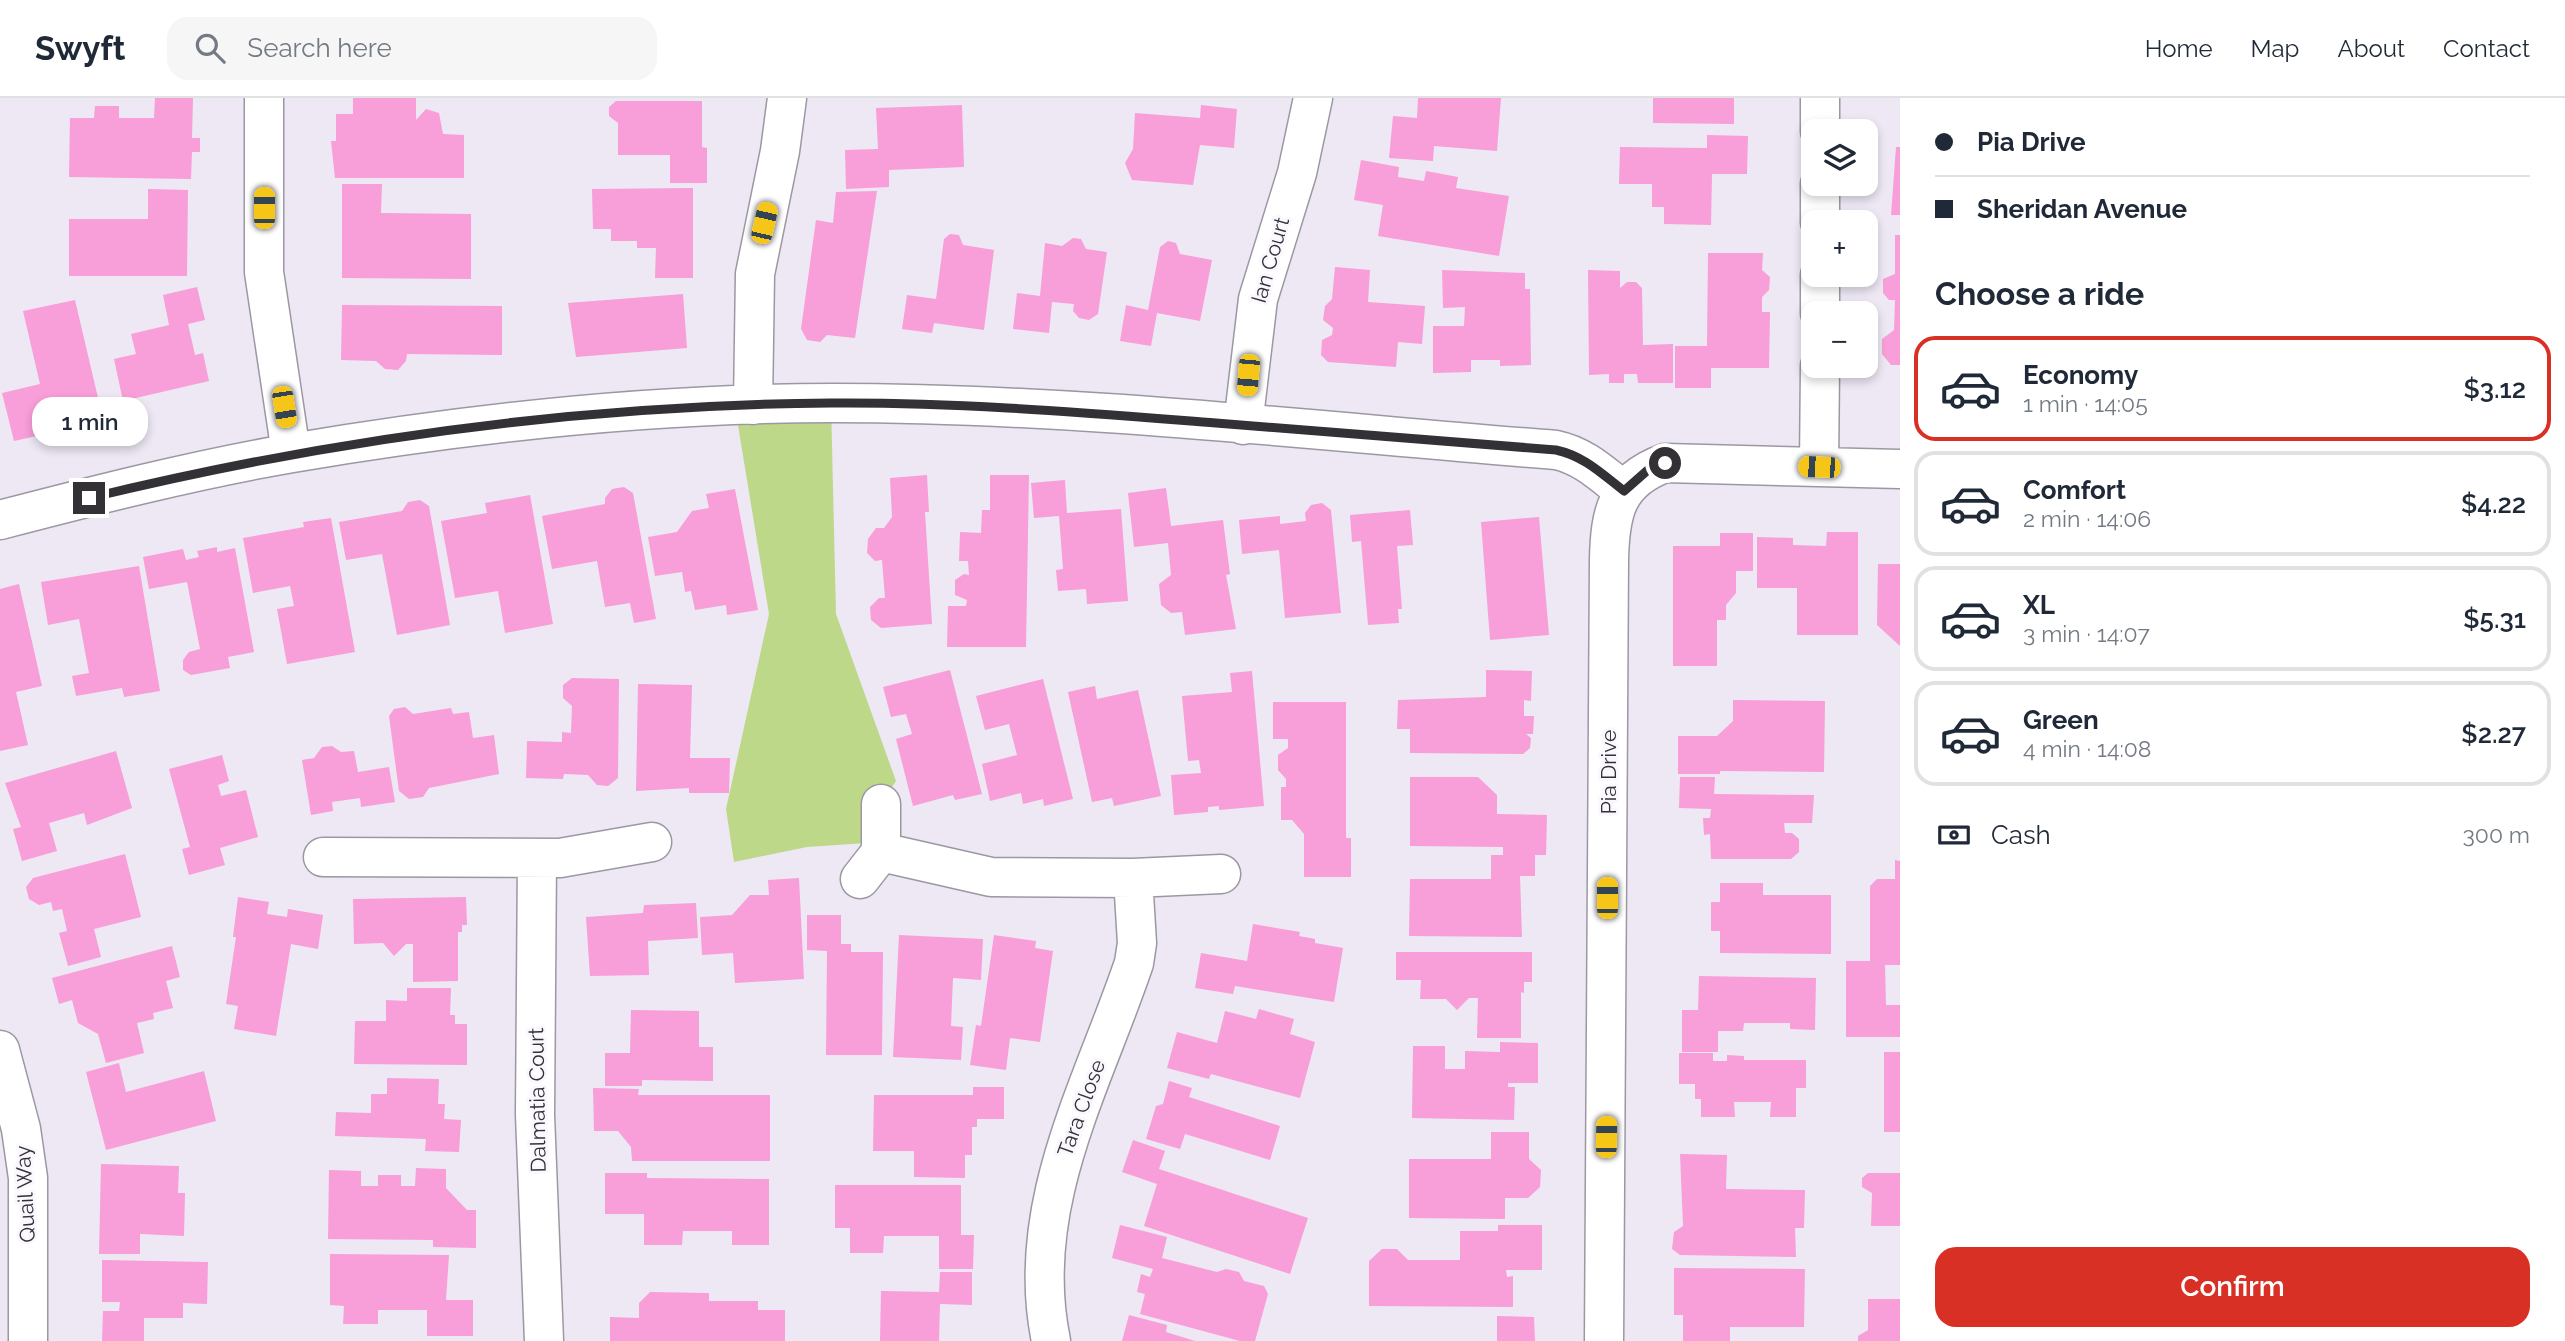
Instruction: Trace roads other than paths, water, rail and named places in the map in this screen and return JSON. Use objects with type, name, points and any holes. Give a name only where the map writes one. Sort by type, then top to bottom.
[{"type":"street","points":[[264,98],[264,272],[291,453]]},
{"type":"street","points":[[753,405],[755,274],[780,151],[787,98]]},
{"type":"street","name":"Ian Court","points":[[1243,425],[1258,299],[1297,173],[1313,98]]},
{"type":"street","points":[[1820,98],[1820,119]]},
{"type":"street","points":[[1819,467],[1820,378]]},
{"type":"street","points":[[0,520],[164,480],[291,453],[480,426],[753,405],[1011,407],[1556,450],[1573,454],[1588,462],[1624,491],[1642,474],[1665,463],[1900,469]]},
{"type":"street","name":"Pia Drive","points":[[1604,1341],[1609,560],[1612,516],[1624,491]]},
{"type":"street","points":[[881,804],[871,865],[991,877],[1133,878],[1221,874]]},
{"type":"street","points":[[323,857],[537,858],[652,842]]},
{"type":"street","name":"Dalmatia Court","points":[[537,858],[534,1115],[544,1341]]},
{"type":"street","name":"Tara Close","points":[[1051,1341],[1043,1269],[1048,1213],[1075,1117],[1134,963],[1137,943],[1133,878]]},
{"type":"street","name":"Quail Way","points":[[0,1050],[20,1129],[28,1178],[28,1341]]}]
